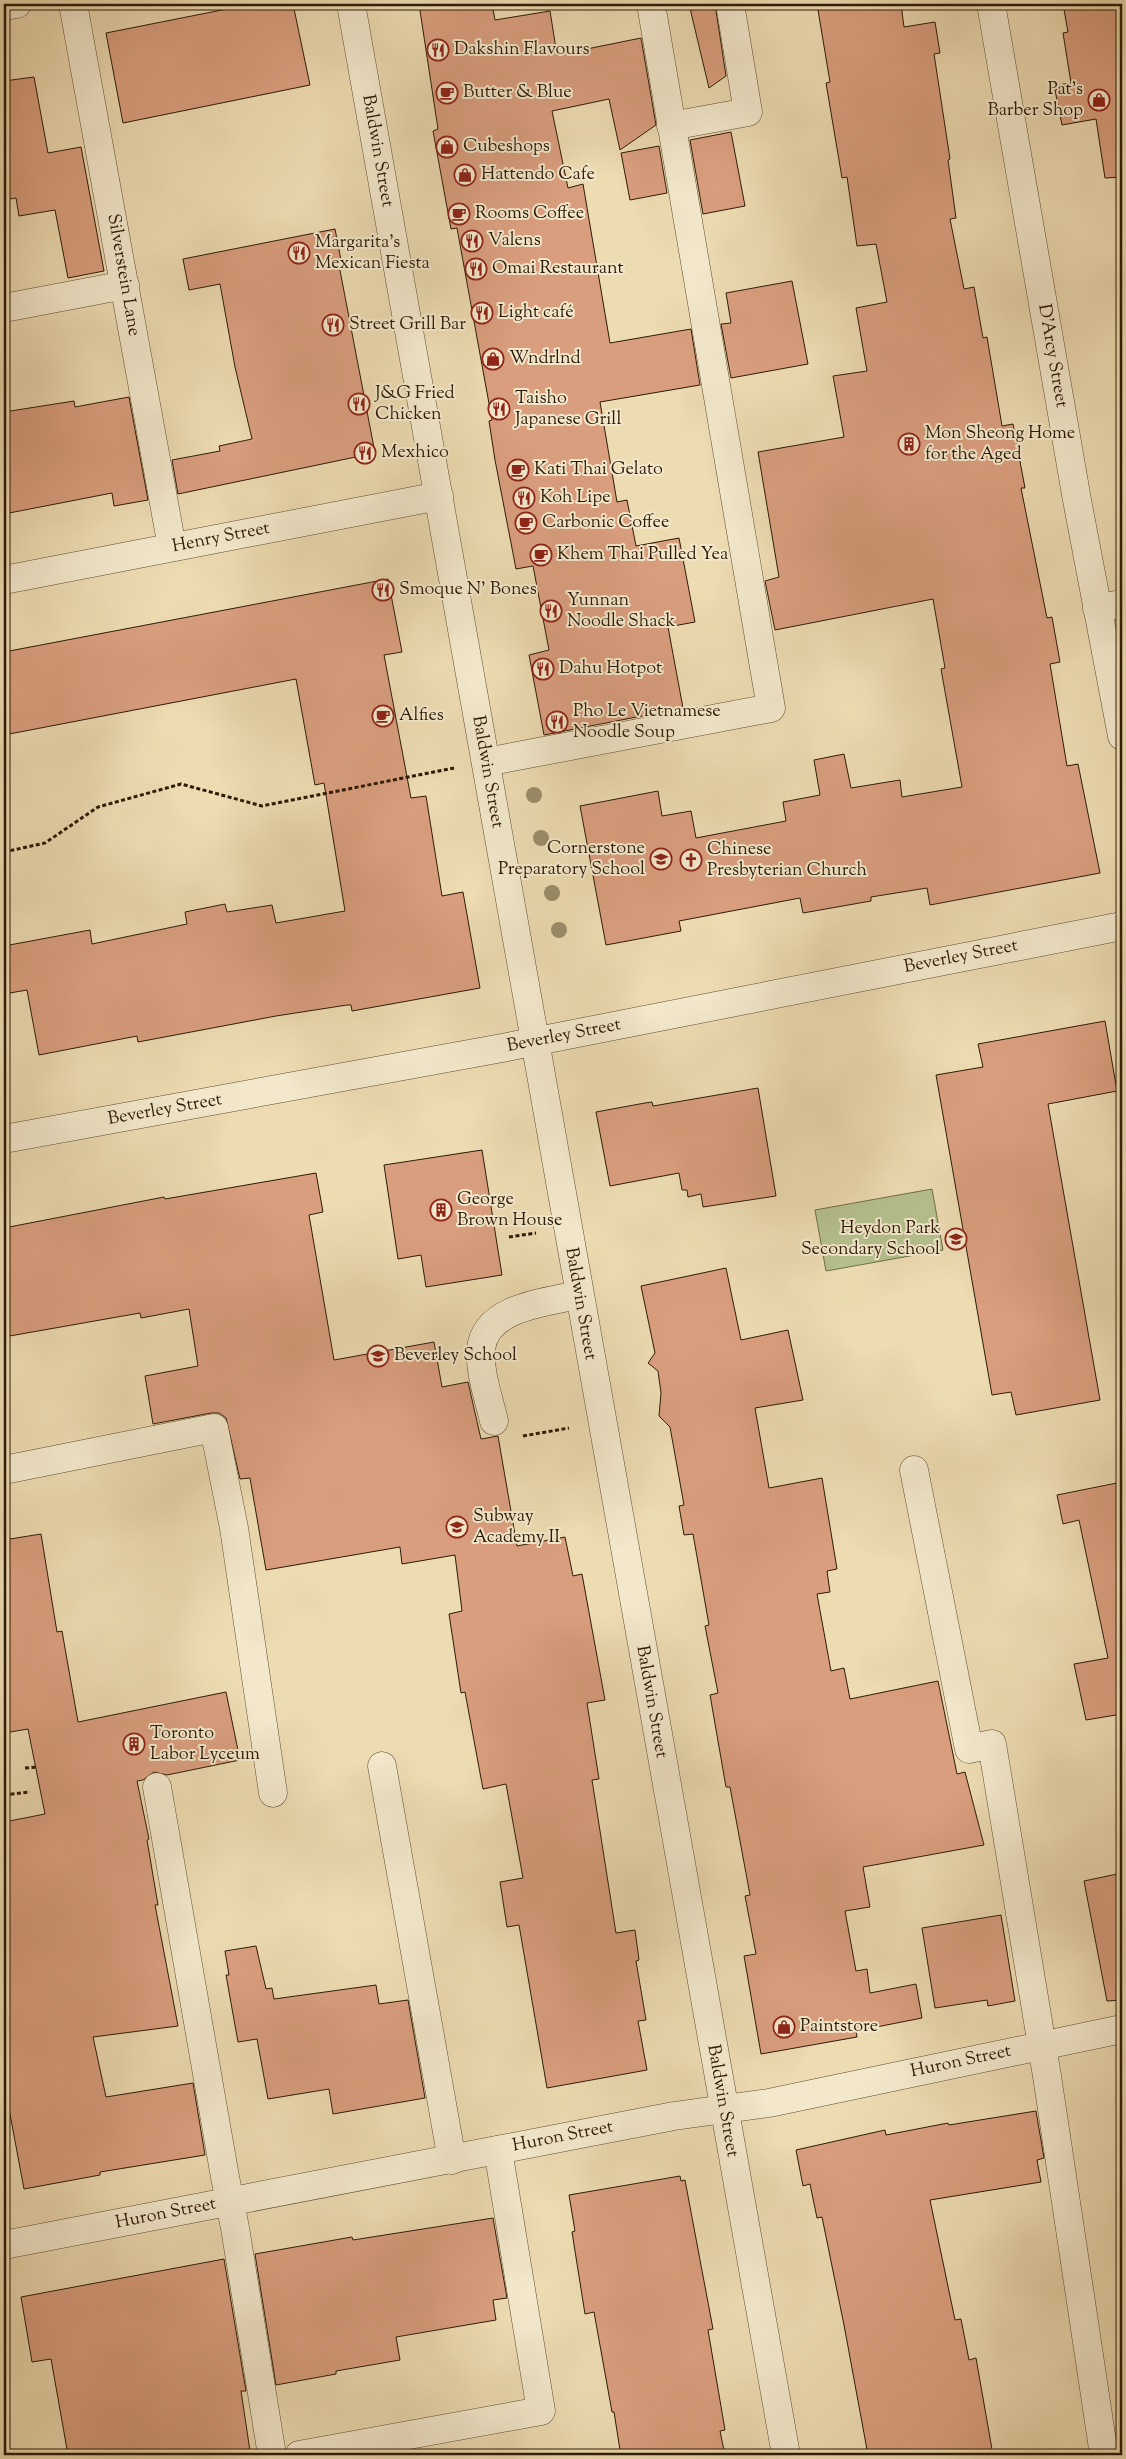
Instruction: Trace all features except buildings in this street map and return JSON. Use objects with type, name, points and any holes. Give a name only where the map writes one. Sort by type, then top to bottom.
[{"type":"street","points":[[4,6],[17,4]]},
{"type":"street","name":"Silverstein Lane","points":[[73,4],[172,547]]},
{"type":"street","name":"Baldwin Street","points":[[351,4],[439,496],[473,765],[535,1042],[578,1295],[786,2455]]},
{"type":"street","points":[[473,765],[771,708],[650,4]]},
{"type":"street","points":[[671,126],[748,112],[730,4]]},
{"type":"street","name":"D'Arcy Street","points":[[991,4],[1110,606],[1122,736]]},
{"type":"street","points":[[4,308],[125,285]]},
{"type":"street","name":"Henry Street","points":[[4,580],[439,496]]},
{"type":"street","name":"Beverley Street","points":[[4,1139],[535,1042],[1122,926]]},
{"type":"street","points":[[494,1421],[481,1359],[481,1348],[491,1326],[507,1314],[529,1306],[578,1295]]},
{"type":"street","points":[[4,1470],[214,1428],[234,1528],[273,1793]]},
{"type":"street","points":[[914,1470],[969,1749],[992,1744],[1042,2044],[1104,2455]]},
{"type":"street","points":[[382,1766],[452,2160]]},
{"type":"street","points":[[157,1787],[230,2202],[272,2455]]},
{"type":"street","name":"Huron Street","points":[[4,2244],[452,2160],[674,2116],[769,2103],[1042,2044],[1122,2029]]},
{"type":"street","points":[[299,2455],[541,2411],[498,2150]]},
{"type":"path","points":[[4,852],[45,843],[98,807],[181,784],[262,806],[473,765]]},
{"type":"path","points":[[509,1237],[542,1232]]},
{"type":"path","points":[[519,1437],[577,1427]]},
{"type":"path","points":[[25,1768],[38,1767]]},
{"type":"path","points":[[4,1795],[30,1792]]},
{"type":"green space","points":[[932,1189],[943,1250],[826,1271],[815,1210]]},
{"type":"place","name":"Dakshin Flavours","points":[[438,50]]},
{"type":"place","name":"Butter & Blue","points":[[447,93]]},
{"type":"place","name":"Pat's Barber Shop","points":[[1099,100]]},
{"type":"place","name":"Cubeshops","points":[[447,147]]},
{"type":"place","name":"Hattendo Cafe","points":[[465,175]]},
{"type":"place","name":"Rooms Coffee","points":[[459,214]]},
{"type":"place","name":"Valens","points":[[472,241]]},
{"type":"place","name":"Margarita's Mexican Fiesta","points":[[299,253]]},
{"type":"place","name":"Omai Restaurant","points":[[476,269]]},
{"type":"place","name":"Light café","points":[[482,313]]},
{"type":"place","name":"Street Grill Bar","points":[[333,325]]},
{"type":"place","name":"Wndrlnd","points":[[493,359]]},
{"type":"place","name":"J&G Fried Chicken","points":[[359,404]]},
{"type":"place","name":"Taisho Japanese Grill","points":[[499,409]]},
{"type":"place","name":"Mon Sheong Home for the Aged","points":[[909,444]]},
{"type":"place","name":"Mexhico","points":[[365,453]]},
{"type":"place","name":"Kati Thai Gelato","points":[[518,470]]},
{"type":"place","name":"Koh Lipe","points":[[524,498]]},
{"type":"place","name":"Carbonic Coffee","points":[[526,523]]},
{"type":"place","name":"Khem Thai Pulled Yea","points":[[541,555]]},
{"type":"place","name":"Smoque N' Bones","points":[[383,590]]},
{"type":"place","name":"Yunnan Noodle Shack","points":[[551,611]]},
{"type":"place","name":"Dahu Hotpot","points":[[543,669]]},
{"type":"place","name":"Alfies","points":[[383,716]]},
{"type":"place","name":"Pho Le Vietnamese Noodle Soup","points":[[557,722]]},
{"type":"place","name":"Cornerstone Preparatory School","points":[[661,859]]},
{"type":"place","name":"Chinese Presbyterian Church","points":[[691,860]]},
{"type":"place","name":"George Brown House","points":[[441,1210]]},
{"type":"place","name":"Heydon Park Secondary School","points":[[956,1239]]},
{"type":"place","name":"Beverley School","points":[[378,1356]]},
{"type":"place","name":"Subway Academy II","points":[[457,1527]]},
{"type":"place","name":"Toronto Labor Lyceum","points":[[134,1744]]},
{"type":"place","name":"Paintstore","points":[[784,2027]]}]
